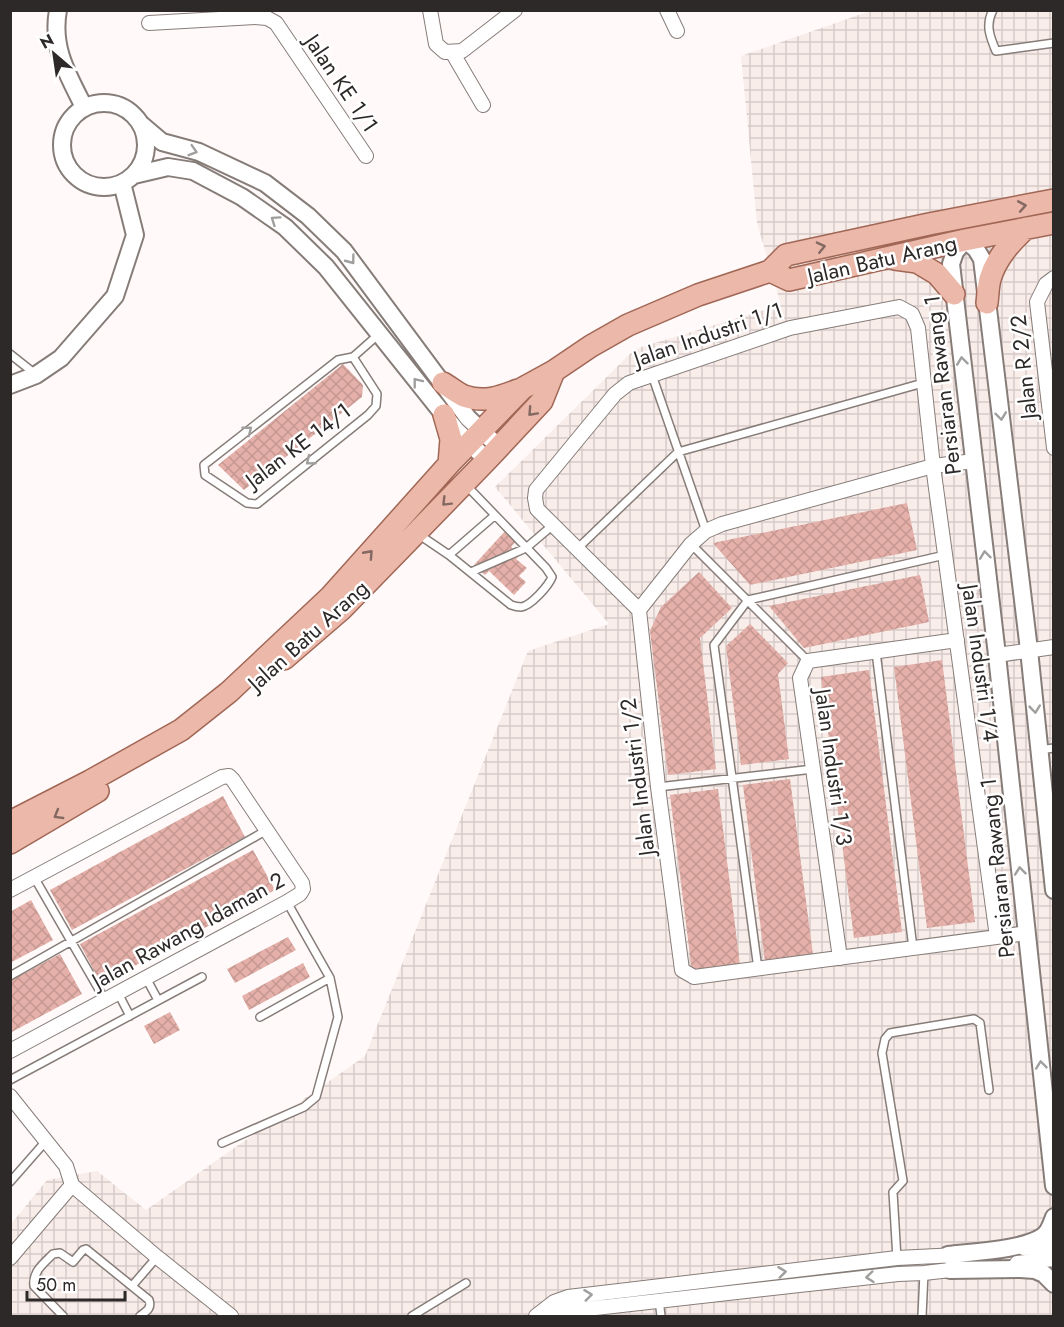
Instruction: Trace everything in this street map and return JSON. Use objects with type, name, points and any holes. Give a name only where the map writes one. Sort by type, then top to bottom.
[{"type":"main road","points":[[770,271],[786,255],[929,224],[1053,201]]},
{"type":"main road","points":[[929,224],[950,229],[964,240],[990,212]]},
{"type":"main road","name":"Jalan Batu Arang","points":[[11,821],[181,730],[229,692],[330,597],[449,464],[523,388],[554,371],[591,346],[628,325],[698,296],[770,271],[789,280],[964,240],[1053,223]]},
{"type":"main road","points":[[987,303],[990,279],[997,262],[1011,242],[1027,228]]},
{"type":"main road","points":[[891,258],[916,262],[937,274],[954,294]]},
{"type":"main road","name":"Jalan Batu Arang","points":[[10,843],[188,737],[237,699],[342,609],[465,484],[542,401],[554,371]]},
{"type":"main road","points":[[443,383],[465,396],[479,399],[496,399],[523,388]]},
{"type":"main road","points":[[444,415],[451,439],[449,464]]},
{"type":"street","points":[[58,10],[57,37],[61,60],[84,107]]},
{"type":"street","points":[[430,10],[436,44],[445,52],[462,51],[515,10]]},
{"type":"street","points":[[667,10],[677,31]]},
{"type":"street","name":"Jalan KE 1/1","points":[[149,23],[254,14],[276,23],[366,156]]},
{"type":"street","points":[[452,52],[483,105]]},
{"type":"street","points":[[475,436],[468,418],[344,251],[308,216],[265,183],[199,152],[162,142],[123,106],[110,102],[96,102],[72,116],[64,128],[61,142],[66,164],[80,180],[93,186],[107,187],[168,167],[193,171],[242,197],[285,227],[326,267],[444,415],[475,436],[493,454]]},
{"type":"street","points":[[128,179],[142,164],[146,151],[146,138],[142,125]]},
{"type":"street","points":[[10,385],[36,375],[61,358],[115,296],[135,235],[128,179]]},
{"type":"street","points":[[964,240],[976,249],[982,259],[1029,650],[1046,749],[1053,890]]},
{"type":"street","name":"Persiaran Rawang 1","points":[[964,240],[955,252],[951,264],[997,655],[1053,1186]]},
{"type":"street","name":"Jalan R 2/2","points":[[1050,281],[1037,302],[1053,448]]},
{"type":"street","name":"Jalan Industri 1/1","points":[[639,610],[537,510],[535,498],[536,490],[615,394],[629,383],[790,328],[899,307],[912,315],[918,328],[933,466]]},
{"type":"street","points":[[639,610],[691,543],[705,531],[722,524],[933,466],[974,460]]},
{"type":"street","name":"Jalan Industri 1/4","points":[[933,466],[997,937]]},
{"type":"street","name":"Jalan Industri 1/2","points":[[639,610],[658,787],[682,970],[694,977],[1027,933]]},
{"type":"street","name":"Jalan Industri 1/3","points":[[840,958],[800,678],[808,661],[957,640]]},
{"type":"street","points":[[997,655],[1053,647]]},
{"type":"street","name":"Jalan Rawang Idaman 2","points":[[10,1051],[287,902],[300,894],[303,889],[302,883],[229,776],[222,777],[34,877]]},
{"type":"street","points":[[10,890],[34,877]]},
{"type":"street","points":[[10,1096],[66,1166],[72,1185],[231,1317]]},
{"type":"street","points":[[10,1258],[72,1185]]},
{"type":"street","points":[[555,1317],[568,1311],[659,1300],[924,1273],[949,1263],[1033,1241],[1048,1232],[1053,1217]]},
{"type":"street","points":[[949,1263],[1053,1245]]},
{"type":"street","points":[[536,1317],[554,1302],[568,1297],[897,1258],[1035,1270],[1044,1274],[1053,1284]]},
{"type":"street","points":[[949,1263],[1053,1259]]},
{"type":"lane","points":[[993,10],[989,17],[988,33],[996,51],[1053,44]]},
{"type":"lane","name":"Jalan KE 14/1","points":[[352,357],[377,394],[375,406],[368,415],[257,504],[247,503],[205,475],[204,465],[338,360],[352,357],[379,334]]},
{"type":"lane","points":[[10,354],[36,375]]},
{"type":"lane","points":[[652,375],[705,531]]},
{"type":"lane","points":[[577,549],[678,452],[924,383]]},
{"type":"lane","points":[[416,532],[511,605],[520,608],[528,605],[550,583],[552,577],[465,484]]},
{"type":"lane","points":[[448,555],[494,516]]},
{"type":"lane","points":[[471,572],[526,548],[553,525]]},
{"type":"lane","points":[[691,543],[808,661]]},
{"type":"lane","points":[[758,969],[714,645],[748,600],[945,555]]},
{"type":"lane","points":[[876,652],[913,948]]},
{"type":"lane","points":[[658,787],[813,769]]},
{"type":"lane","points":[[10,976],[267,830]]},
{"type":"lane","points":[[34,877],[105,1000]]},
{"type":"lane","points":[[222,1143],[304,1107],[316,1097],[338,1017],[330,978],[287,902]]},
{"type":"lane","points":[[10,1080],[202,977]]},
{"type":"lane","points":[[146,978],[158,1000]]},
{"type":"lane","points":[[260,1017],[330,978]]},
{"type":"lane","points":[[118,993],[130,1016]]},
{"type":"lane","points":[[898,1274],[893,1192],[903,1181],[882,1053],[885,1040],[890,1033],[974,1019],[980,1023],[989,1090]]},
{"type":"lane","points":[[10,1182],[46,1140]]},
{"type":"lane","points":[[63,1317],[34,1286],[34,1275],[53,1254],[60,1253],[73,1262],[86,1249],[149,1300],[150,1308],[140,1317]]},
{"type":"lane","points":[[132,1286],[157,1257]]},
{"type":"lane","points":[[922,1317],[924,1273]]},
{"type":"lane","points":[[412,1317],[466,1283]]},
{"type":"lane","points":[[659,1300],[661,1317]]},
{"type":"shaded area","points":[[870,11],[1053,11],[1053,1316],[11,1316],[11,1224],[47,1180],[97,1171],[146,1210],[365,1056],[528,651],[609,624],[495,487],[635,349],[781,305],[757,223],[741,56]]},
{"type":"building","points":[[343,364],[363,385],[362,397],[244,490],[218,465]]},
{"type":"building","points":[[907,503],[917,550],[750,585],[713,543]]},
{"type":"building","points":[[506,530],[517,540],[511,547],[520,555],[516,559],[527,568],[519,576],[526,582],[514,595],[489,571],[485,575],[474,565]]},
{"type":"building","points":[[699,572],[732,608],[700,638],[716,769],[668,775],[650,631],[661,607]]},
{"type":"building","points":[[920,575],[929,622],[804,648],[769,606]]},
{"type":"building","points":[[750,624],[788,663],[778,674],[789,759],[741,765],[726,646]]},
{"type":"building","points":[[942,660],[975,922],[927,928],[894,667]]},
{"type":"building","points":[[869,670],[902,932],[854,938],[821,677]]},
{"type":"building","points":[[790,779],[813,955],[765,962],[743,785]]},
{"type":"building","points":[[718,789],[740,965],[692,971],[670,795]]},
{"type":"building","points":[[223,796],[245,837],[72,930],[50,890]]},
{"type":"building","points":[[253,850],[275,890],[101,984],[80,944]]},
{"type":"building","points":[[31,900],[53,940],[10,963],[10,912]]},
{"type":"building","points":[[288,937],[296,950],[235,983],[227,969]]},
{"type":"building","points":[[60,954],[82,994],[10,1033],[10,981]]},
{"type":"building","points":[[303,963],[310,977],[249,1010],[242,996]]},
{"type":"building","points":[[170,1012],[180,1030],[154,1044],[144,1026]]}]
